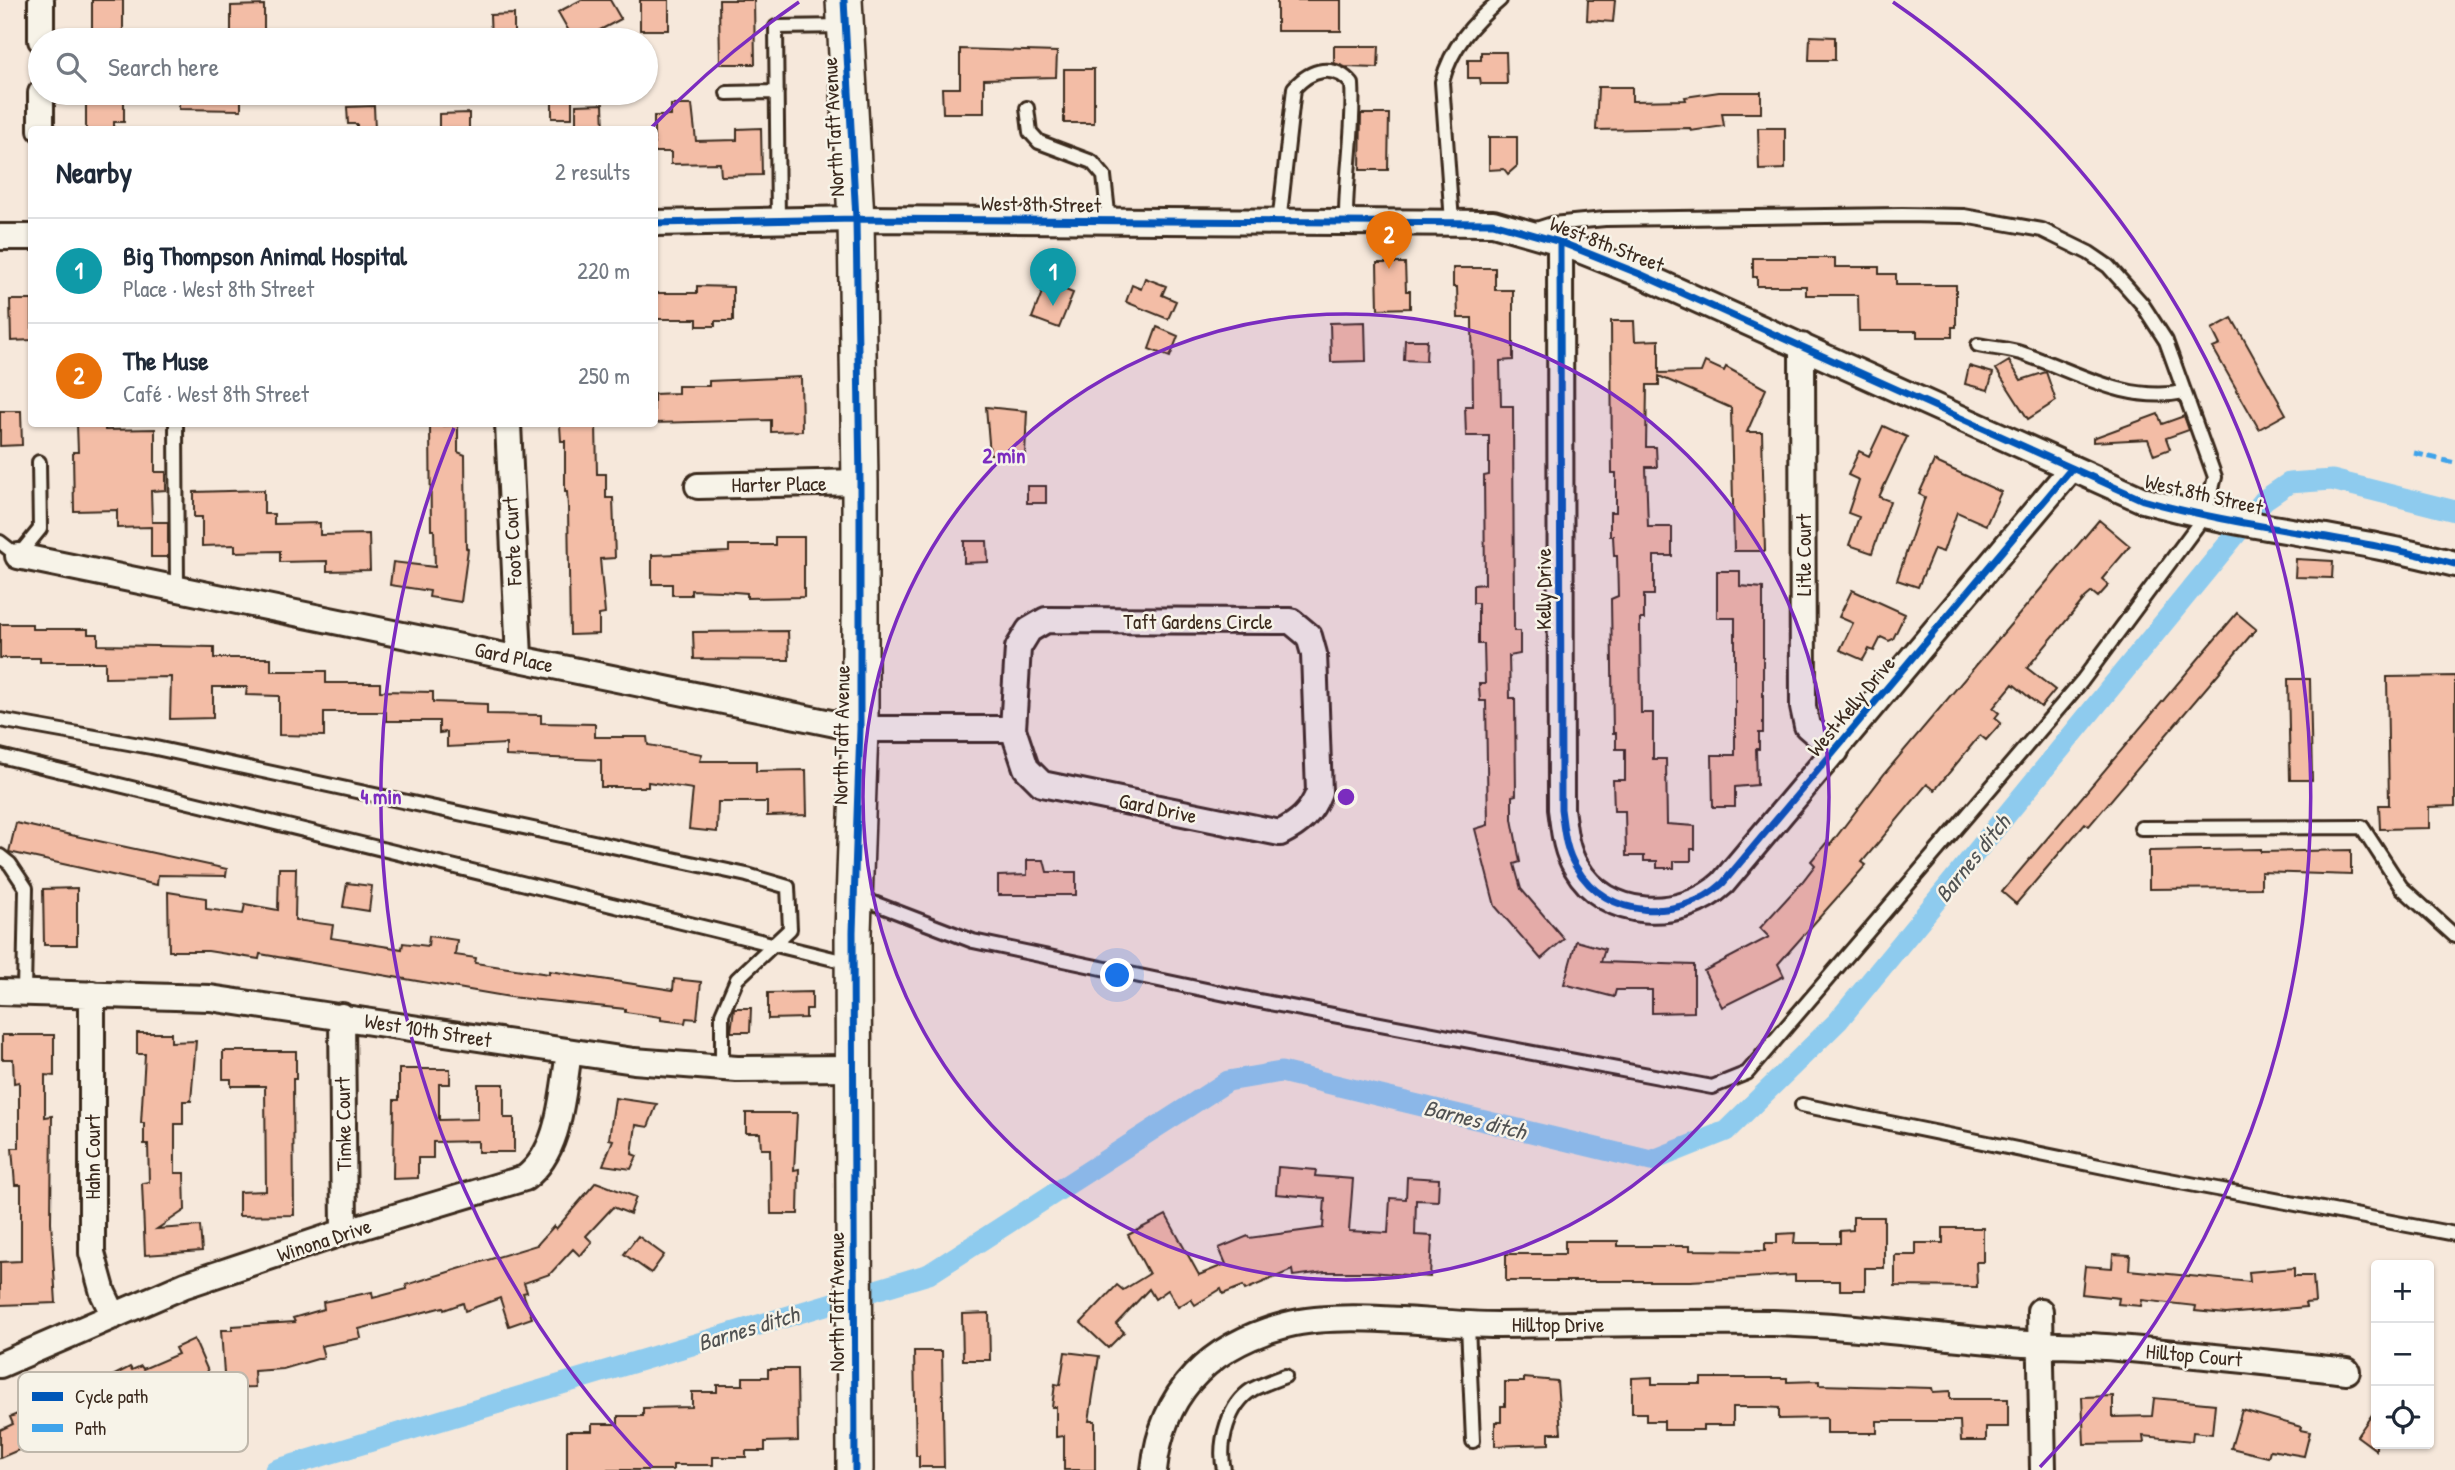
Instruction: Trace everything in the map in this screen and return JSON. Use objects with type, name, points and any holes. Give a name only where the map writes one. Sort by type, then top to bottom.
[{"type":"main road","name":"North Taft Avenue","points":[[845,13],[856,219],[860,482],[860,729],[853,964],[855,1068],[852,1272],[855,1470]]},
{"type":"street","points":[[41,0],[41,28]]},
{"type":"street","points":[[41,105],[41,126]]},
{"type":"street","name":"West 8th Street","points":[[658,223],[856,219],[1279,224],[1493,223],[1560,242],[1640,274],[2143,500],[2208,515],[2364,542],[2455,564]]},
{"type":"street","points":[[0,237],[28,237]]},
{"type":"street","name":"Kelly Drive","points":[[1560,242],[1561,809],[1565,843],[1576,868],[1603,897],[1625,906]]},
{"type":"street","name":"Litle Court","points":[[1802,346],[1803,707],[1807,726],[1836,751]]},
{"type":"street","name":"Foote Court","points":[[508,427],[519,657]]},
{"type":"street","name":"West Kelly Drive","points":[[1625,906],[1667,909],[1689,905],[1714,891],[1760,843],[2071,469]]},
{"type":"street","name":"Harter Place","points":[[698,486],[860,482]]},
{"type":"street","name":"Gard Place","points":[[9,549],[177,588],[860,729],[1013,729]]},
{"type":"street","name":"Taft Gardens Circle","points":[[1013,729],[1018,648],[1029,630],[1046,621],[1291,621],[1309,636],[1314,654],[1319,792]]},
{"type":"street","name":"Gard Drive","points":[[1013,729],[1026,768],[1042,784],[1280,833],[1298,824],[1314,807],[1319,792]]},
{"type":"street","name":"West 10th Street","points":[[12,992],[210,998],[342,1016],[569,1053],[722,1068],[855,1068]]},
{"type":"street","name":"Hahn Court","points":[[92,993],[92,1253],[103,1293],[114,1316]]},
{"type":"street","name":"Timke Court","points":[[342,1016],[344,1232]]},
{"type":"street","name":"Winona Drive","points":[[0,1365],[185,1285],[344,1232],[513,1184],[536,1170],[551,1146],[569,1053]]},
{"type":"street","points":[[2040,1311],[2043,1470]]},
{"type":"street","name":"Hilltop Drive","points":[[1154,1470],[1157,1441],[1164,1417],[1176,1397],[1216,1356],[1245,1340],[1284,1325],[1335,1319],[1468,1325],[1776,1323],[2040,1345]]},
{"type":"street","name":"Hilltop Court","points":[[2040,1345],[2196,1354],[2347,1371]]},
{"type":"lane","points":[[1452,222],[1442,82],[1446,66],[1459,43],[1479,18],[1500,0]]},
{"type":"lane","points":[[778,221],[776,27],[845,13]]},
{"type":"lane","points":[[1279,224],[1294,88],[1304,77],[1320,70],[1344,74],[1352,84],[1352,141],[1345,186],[1346,223]]},
{"type":"lane","points":[[727,93],[777,92]]},
{"type":"lane","points":[[1027,108],[1030,132],[1039,142],[1073,152],[1092,162],[1104,176],[1109,222]]},
{"type":"lane","points":[[854,896],[973,941],[1254,1000],[1712,1087],[1747,1073],[2082,681],[2208,515],[2215,477],[2161,333],[2125,283],[2089,253],[2042,230],[1964,216],[1923,215],[1619,219],[1552,224],[1527,233]]},
{"type":"lane","points":[[1978,345],[2019,352],[2124,392],[2150,397],[2184,392]]},
{"type":"lane","points":[[176,427],[177,588]]},
{"type":"lane","points":[[9,549],[40,529],[39,462]]},
{"type":"lane","points":[[0,720],[151,747],[747,875],[788,887],[790,929],[737,979],[722,1014],[722,1068]]},
{"type":"lane","points":[[0,756],[853,964]]},
{"type":"lane","points":[[2141,828],[2362,827],[2401,887],[2455,936]]},
{"type":"lane","points":[[0,856],[10,864],[26,888],[12,992]]},
{"type":"lane","points":[[1802,1105],[2148,1176],[2455,1234]]},
{"type":"lane","points":[[1468,1325],[1473,1441]]},
{"type":"lane","points":[[1224,1470],[1223,1440],[1231,1413],[1251,1390],[1285,1376]]},
{"type":"building","points":[[92,0],[123,0],[123,28],[92,28]]},
{"type":"building","points":[[581,0],[610,0],[621,19],[604,28],[567,28],[558,12]]},
{"type":"building","points":[[640,0],[669,0],[669,30],[640,28]]},
{"type":"building","points":[[719,0],[754,0],[755,64],[720,64]]},
{"type":"building","points":[[1277,0],[1341,0],[1341,31],[1277,31]]},
{"type":"building","points":[[1588,0],[1615,0],[1613,22],[1587,20]]},
{"type":"building","points":[[264,5],[264,28],[231,28],[231,6]]},
{"type":"building","points":[[514,14],[514,28],[491,28],[490,15]]},
{"type":"building","points":[[1810,36],[1835,37],[1835,60],[1809,60]]},
{"type":"building","points":[[1334,46],[1379,46],[1378,68],[1345,67],[1334,63]]},
{"type":"building","points":[[960,49],[1057,52],[1056,77],[984,79],[984,113],[943,113],[942,88],[960,88]]},
{"type":"building","points":[[1481,52],[1506,52],[1507,84],[1481,84],[1480,78],[1468,78],[1468,60],[1481,60]]},
{"type":"building","points":[[1064,69],[1094,69],[1094,123],[1064,123]]},
{"type":"building","points":[[1598,87],[1632,87],[1632,101],[1686,100],[1685,97],[1719,92],[1761,92],[1761,113],[1722,113],[1724,126],[1691,131],[1690,128],[1596,130]]},
{"type":"building","points":[[86,105],[124,105],[124,122],[114,122],[114,126],[86,126]]},
{"type":"building","points":[[179,105],[241,105],[241,110],[179,109]]},
{"type":"building","points":[[552,105],[572,105],[572,118],[552,118]]},
{"type":"building","points":[[576,105],[603,105],[604,126],[576,126]]},
{"type":"building","points":[[671,105],[692,105],[696,141],[737,140],[737,129],[761,128],[762,175],[721,176],[720,163],[671,164],[671,152],[658,152],[658,126],[654,126],[654,116],[671,116]]},
{"type":"building","points":[[374,106],[375,126],[348,124],[347,107]]},
{"type":"building","points":[[469,113],[469,126],[439,126],[439,114]]},
{"type":"building","points":[[1361,114],[1389,114],[1388,170],[1360,170]]},
{"type":"building","points":[[1758,128],[1785,128],[1785,169],[1759,170]]},
{"type":"building","points":[[1489,137],[1517,137],[1517,166],[1508,174],[1504,169],[1489,170]]},
{"type":"building","points":[[1753,258],[1835,258],[1835,267],[1879,267],[1879,274],[1896,274],[1896,285],[1956,285],[1956,327],[1952,327],[1952,337],[1917,337],[1917,331],[1859,331],[1858,295],[1806,295],[1806,286],[1757,286],[1757,277],[1753,277]]},
{"type":"building","points":[[1377,263],[1405,263],[1410,308],[1378,309]]},
{"type":"building","points":[[1453,268],[1495,268],[1495,290],[1513,290],[1513,360],[1500,361],[1501,406],[1513,406],[1514,631],[1520,631],[1520,654],[1509,656],[1510,698],[1515,698],[1516,795],[1512,796],[1512,819],[1520,862],[1514,864],[1521,889],[1564,939],[1541,959],[1495,906],[1475,829],[1488,825],[1486,701],[1480,701],[1479,684],[1485,684],[1484,644],[1478,644],[1478,603],[1473,603],[1473,585],[1485,584],[1484,476],[1489,475],[1489,436],[1466,436],[1465,406],[1473,406],[1472,318],[1458,318]]},
{"type":"building","points":[[1145,278],[1166,286],[1162,295],[1176,301],[1168,319],[1126,302],[1132,285],[1141,289]]},
{"type":"building","points":[[1046,282],[1073,293],[1059,328],[1032,318]]},
{"type":"building","points":[[697,286],[733,287],[733,321],[715,321],[715,326],[697,326],[697,319],[658,319],[658,293],[697,293]]},
{"type":"building","points":[[10,300],[28,300],[28,340],[11,341]]},
{"type":"building","points":[[2232,318],[2286,414],[2259,429],[2213,348],[2220,345],[2212,329]]},
{"type":"building","points":[[1611,321],[1634,321],[1635,341],[1659,340],[1659,373],[1701,372],[1705,362],[1724,371],[1726,367],[1766,389],[1747,432],[1762,432],[1765,551],[1734,551],[1731,408],[1659,376],[1659,385],[1647,385],[1646,447],[1656,447],[1657,467],[1646,467],[1648,527],[1672,527],[1672,556],[1654,556],[1654,595],[1644,595],[1644,619],[1640,619],[1641,713],[1653,713],[1653,759],[1666,759],[1667,824],[1695,826],[1695,849],[1691,849],[1691,861],[1674,861],[1674,868],[1657,868],[1657,861],[1644,861],[1644,856],[1626,856],[1625,811],[1614,811],[1613,780],[1625,780],[1625,749],[1616,749],[1616,733],[1613,733],[1611,599],[1618,596],[1617,556],[1614,556],[1613,536],[1610,536],[1610,512],[1616,512],[1616,473],[1612,473]]},
{"type":"building","points":[[1365,322],[1366,361],[1331,362],[1330,323]]},
{"type":"building","points":[[1157,327],[1178,336],[1170,357],[1149,349]]},
{"type":"building","points":[[1405,340],[1427,340],[1426,361],[1404,360]]},
{"type":"building","points":[[2009,361],[2021,380],[2046,372],[2056,401],[2028,419],[1996,369]]},
{"type":"building","points":[[1969,366],[1993,373],[1988,390],[1965,384]]},
{"type":"building","points":[[801,377],[802,431],[771,432],[771,420],[658,423],[658,394],[678,393],[678,386],[709,386],[709,381]]},
{"type":"building","points":[[986,407],[1027,411],[1025,454],[990,454]]},
{"type":"building","points":[[0,411],[21,411],[22,445],[0,446]]},
{"type":"building","points":[[2158,414],[2162,424],[2184,416],[2189,430],[2166,438],[2170,449],[2154,455],[2148,439],[2093,442],[2093,438]]},
{"type":"building","points":[[1883,426],[1907,437],[1879,497],[1890,501],[1872,553],[1849,545],[1859,517],[1848,513],[1859,480],[1848,475],[1859,451],[1869,456]]},
{"type":"building","points":[[77,427],[105,427],[105,430],[155,429],[155,472],[166,472],[166,490],[151,491],[152,522],[168,522],[168,557],[151,557],[151,527],[117,528],[117,510],[74,511],[73,452],[78,452]]},
{"type":"building","points":[[430,427],[458,427],[458,452],[465,455],[468,549],[461,602],[429,597],[430,591],[390,585],[393,562],[435,567],[434,530],[431,530]]},
{"type":"building","points":[[560,427],[596,427],[597,474],[606,474],[606,498],[613,498],[615,558],[600,559],[605,614],[599,615],[599,634],[570,635],[565,441],[561,441]]},
{"type":"building","points":[[1934,461],[2001,492],[1986,525],[1957,512],[1943,552],[1934,549],[1918,587],[1897,580],[1925,497],[1919,494]]},
{"type":"building","points":[[1027,486],[1046,486],[1046,503],[1027,503]]},
{"type":"building","points":[[264,490],[264,514],[274,514],[274,524],[320,523],[320,535],[369,534],[370,570],[327,571],[327,561],[280,562],[280,551],[235,552],[235,545],[202,546],[202,517],[194,517],[194,492]]},
{"type":"building","points":[[2099,520],[2130,546],[2102,579],[2109,585],[2098,597],[2092,592],[2085,598],[2027,668],[2055,690],[2041,707],[2013,684],[1993,708],[1999,713],[1995,718],[2001,723],[1986,740],[1980,735],[1935,790],[1927,784],[1862,862],[1866,865],[1778,964],[1784,976],[1722,1007],[1704,971],[1769,937],[1760,928],[1815,865],[1811,861],[1827,842],[1830,845],[1885,773]]},
{"type":"building","points":[[775,537],[804,537],[804,597],[747,598],[747,593],[691,590],[691,595],[672,595],[672,584],[652,584],[652,555],[729,552],[729,545],[775,545]]},
{"type":"building","points":[[964,541],[987,541],[988,562],[964,563]]},
{"type":"building","points":[[2296,559],[2333,561],[2332,578],[2295,577]]},
{"type":"building","points":[[1717,571],[1740,571],[1740,586],[1763,588],[1763,733],[1759,733],[1759,749],[1756,749],[1757,785],[1735,787],[1735,807],[1713,807],[1712,755],[1735,755],[1735,618],[1717,618]]},
{"type":"building","points":[[1852,590],[1905,614],[1893,639],[1889,641],[1881,637],[1874,651],[1869,649],[1863,660],[1840,650],[1853,623],[1839,617]]},
{"type":"building","points":[[2237,613],[2256,629],[2089,826],[2085,823],[2016,904],[2002,892]]},
{"type":"building","points":[[0,624],[32,624],[32,629],[88,629],[88,634],[98,634],[98,645],[214,647],[214,658],[271,658],[271,671],[326,671],[326,683],[380,683],[380,691],[433,692],[433,702],[487,704],[487,714],[541,715],[541,723],[595,724],[595,737],[647,737],[648,745],[702,754],[700,761],[756,761],[756,771],[806,770],[807,815],[767,816],[767,802],[718,802],[717,832],[689,829],[693,789],[648,782],[648,787],[601,787],[601,760],[506,756],[506,744],[447,747],[447,732],[439,733],[439,721],[386,721],[386,712],[324,712],[324,736],[279,735],[279,696],[246,695],[247,687],[213,687],[213,718],[170,719],[171,677],[105,678],[105,662],[40,662],[40,658],[0,658]]},
{"type":"building","points":[[788,631],[789,660],[694,659],[693,632]]},
{"type":"building","points":[[2455,676],[2455,806],[2429,807],[2429,828],[2380,829],[2379,805],[2389,805],[2387,677]]},
{"type":"building","points":[[2288,679],[2310,679],[2312,780],[2290,780]]},
{"type":"building","points":[[16,823],[227,869],[226,876],[158,875],[157,885],[9,852]]},
{"type":"building","points":[[2261,849],[2261,852],[2351,850],[2351,875],[2261,872],[2261,888],[2149,889],[2149,851]]},
{"type":"building","points":[[1027,860],[1044,860],[1047,872],[1076,872],[1076,895],[998,895],[998,876],[1027,875]]},
{"type":"building","points":[[279,868],[296,868],[295,920],[333,925],[331,938],[402,949],[403,943],[428,946],[429,936],[457,940],[455,955],[476,958],[475,963],[673,990],[674,979],[701,982],[697,1019],[686,1018],[685,1023],[661,1020],[661,1017],[625,1012],[625,1009],[510,997],[260,954],[259,959],[208,951],[169,951],[168,892],[206,898],[206,909],[243,914],[245,904],[278,910]]},
{"type":"building","points":[[347,883],[372,886],[369,911],[343,907]]},
{"type":"building","points":[[77,888],[77,945],[44,945],[43,889]]},
{"type":"building","points":[[1576,941],[1605,949],[1601,962],[1694,965],[1694,1012],[1652,1013],[1652,990],[1616,990],[1614,997],[1564,984]]},
{"type":"building","points":[[812,992],[812,1009],[806,1009],[806,1018],[768,1019],[768,993]]},
{"type":"building","points":[[734,1008],[751,1008],[750,1032],[731,1032]]},
{"type":"building","points":[[137,1033],[171,1033],[171,1042],[196,1041],[191,1101],[183,1101],[183,1124],[175,1124],[175,1173],[184,1173],[185,1210],[157,1229],[200,1226],[202,1251],[145,1255],[142,1183],[149,1182],[148,1144],[144,1144],[144,1123],[141,1123],[145,1054],[137,1054]]},
{"type":"building","points":[[2,1035],[54,1035],[54,1076],[45,1075],[45,1117],[52,1116],[51,1222],[56,1303],[0,1305],[0,1262],[21,1261],[21,1185],[15,1185],[12,1148],[19,1148],[19,1082],[14,1083],[13,1059],[2,1059]]},
{"type":"building","points":[[223,1051],[296,1051],[296,1079],[293,1079],[294,1215],[239,1216],[239,1192],[266,1191],[265,1086],[231,1086],[231,1079],[223,1079]]},
{"type":"building","points":[[399,1069],[450,1069],[450,1084],[439,1084],[439,1120],[478,1119],[478,1084],[504,1084],[504,1118],[514,1118],[514,1152],[478,1152],[478,1141],[433,1142],[433,1158],[418,1158],[418,1178],[393,1179],[394,1100],[399,1100]]},
{"type":"building","points":[[615,1098],[657,1104],[648,1127],[636,1125],[632,1154],[637,1156],[631,1169],[603,1165],[613,1140],[609,1139]]},
{"type":"building","points":[[746,1113],[797,1113],[794,1170],[799,1169],[798,1214],[771,1214],[770,1149],[761,1149],[760,1133],[746,1133]]},
{"type":"building","points":[[1278,1167],[1316,1170],[1315,1176],[1353,1179],[1349,1231],[1388,1233],[1390,1198],[1406,1199],[1407,1177],[1439,1179],[1438,1201],[1416,1200],[1415,1235],[1432,1236],[1430,1277],[1371,1272],[1325,1272],[1293,1276],[1292,1270],[1245,1290],[1243,1286],[1223,1294],[1221,1289],[1195,1305],[1191,1299],[1178,1307],[1168,1290],[1155,1299],[1149,1289],[1116,1324],[1124,1332],[1108,1348],[1081,1323],[1117,1285],[1123,1290],[1149,1274],[1128,1235],[1166,1215],[1199,1275],[1226,1264],[1219,1248],[1248,1236],[1323,1228],[1325,1198],[1276,1194]]},
{"type":"building","points":[[596,1182],[636,1197],[630,1214],[613,1207],[586,1236],[592,1242],[580,1256],[573,1249],[550,1274],[524,1283],[527,1292],[523,1293],[532,1318],[509,1326],[500,1298],[465,1311],[463,1303],[444,1310],[443,1307],[359,1329],[361,1338],[321,1346],[324,1357],[283,1369],[254,1371],[255,1387],[248,1387],[248,1372],[224,1372],[221,1330],[232,1330],[232,1326],[295,1322],[293,1318],[324,1309],[323,1302],[372,1292],[373,1298],[407,1289],[406,1285],[537,1245],[554,1226],[556,1229]]},
{"type":"building","points":[[1853,1217],[1884,1217],[1884,1268],[1865,1268],[1865,1290],[1840,1290],[1840,1281],[1795,1281],[1795,1275],[1690,1281],[1506,1281],[1506,1254],[1565,1254],[1565,1241],[1618,1241],[1618,1246],[1690,1246],[1690,1250],[1765,1251],[1765,1243],[1777,1243],[1777,1234],[1795,1233],[1794,1243],[1840,1243],[1840,1231],[1853,1230]]},
{"type":"building","points":[[1943,1228],[1983,1228],[1983,1262],[1976,1262],[1977,1287],[1895,1286],[1895,1255],[1916,1255],[1916,1243],[1943,1243]]},
{"type":"building","points":[[638,1236],[664,1255],[651,1273],[624,1254]]},
{"type":"building","points":[[2113,1254],[2130,1255],[2129,1270],[2250,1282],[2249,1272],[2294,1268],[2294,1276],[2313,1276],[2315,1302],[2305,1303],[2306,1307],[2226,1314],[2195,1311],[2196,1306],[2142,1300],[2141,1306],[2118,1304],[2119,1298],[2082,1294],[2085,1266],[2112,1268]]},
{"type":"building","points":[[989,1313],[990,1360],[963,1360],[962,1314]]},
{"type":"building","points":[[194,1339],[208,1372],[120,1372],[130,1367],[132,1370],[141,1366],[143,1369],[178,1354],[175,1348]]},
{"type":"building","points":[[914,1351],[942,1351],[944,1467],[919,1467],[919,1456],[916,1456]]},
{"type":"building","points":[[1065,1352],[1099,1356],[1089,1421],[1095,1421],[1095,1470],[1064,1470],[1064,1436],[1056,1437],[1056,1407],[1052,1407],[1055,1384],[1060,1385]]},
{"type":"building","points":[[768,1369],[797,1369],[798,1441],[765,1442],[765,1451],[746,1451],[746,1457],[713,1457],[713,1465],[673,1465],[673,1470],[567,1470],[567,1431],[592,1431],[592,1424],[618,1424],[618,1416],[643,1416],[643,1408],[692,1407],[692,1392],[717,1392],[717,1385],[743,1385],[743,1377],[768,1377]]},
{"type":"building","points":[[1652,1377],[1652,1384],[1701,1384],[1701,1378],[1787,1378],[1787,1382],[1819,1381],[1819,1385],[1932,1388],[1933,1392],[1950,1391],[1950,1399],[2008,1399],[2008,1427],[1986,1427],[1986,1441],[1961,1441],[1960,1421],[1877,1421],[1877,1433],[1827,1433],[1827,1418],[1779,1419],[1779,1408],[1733,1407],[1733,1425],[1703,1425],[1703,1430],[1664,1430],[1664,1421],[1646,1421],[1646,1413],[1632,1413],[1632,1378]]},
{"type":"building","points":[[1524,1378],[1557,1381],[1561,1433],[1549,1433],[1549,1444],[1495,1446],[1495,1422],[1501,1422],[1501,1406],[1505,1406],[1505,1382],[1524,1382]]},
{"type":"building","points":[[2113,1396],[2113,1417],[2152,1416],[2154,1398],[2215,1404],[2212,1434],[2193,1432],[2192,1441],[2143,1436],[2144,1443],[2084,1444],[2082,1397]]},
{"type":"building","points":[[2242,1410],[2310,1432],[2304,1456],[2270,1450],[2268,1457],[2231,1448]]},
{"type":"building","points":[[18,1414],[18,1450],[0,1458],[0,1430],[13,1424],[10,1417]]},
{"type":"building","points":[[2371,1416],[2371,1446],[2357,1436]]},
{"type":"waterway","name":"Barnes ditch","points":[[275,1470],[929,1274],[1228,1081],[1281,1072],[1651,1161],[1726,1131],[1838,1021],[2264,500],[2289,483],[2332,480],[2455,511]]},
{"type":"marked path","points":[[2414,453],[2455,463]]},
{"type":"cycle path","points":[[844,0],[856,219],[860,482],[860,729],[853,932],[855,1470]]},
{"type":"cycle path","points":[[658,223],[856,219],[1493,223],[1560,242],[1640,274],[2143,500],[2181,510],[2377,546],[2455,564]]},
{"type":"cycle path","points":[[1560,242],[1561,809],[1569,853],[1576,867],[1589,885],[1625,906],[1666,909],[1706,896],[1723,883],[2071,469]]},
{"type":"place","name":"The Muse","points":[[1389,269]]},
{"type":"place","name":"Big Thompson Animal Hospital","points":[[1053,306]]}]
